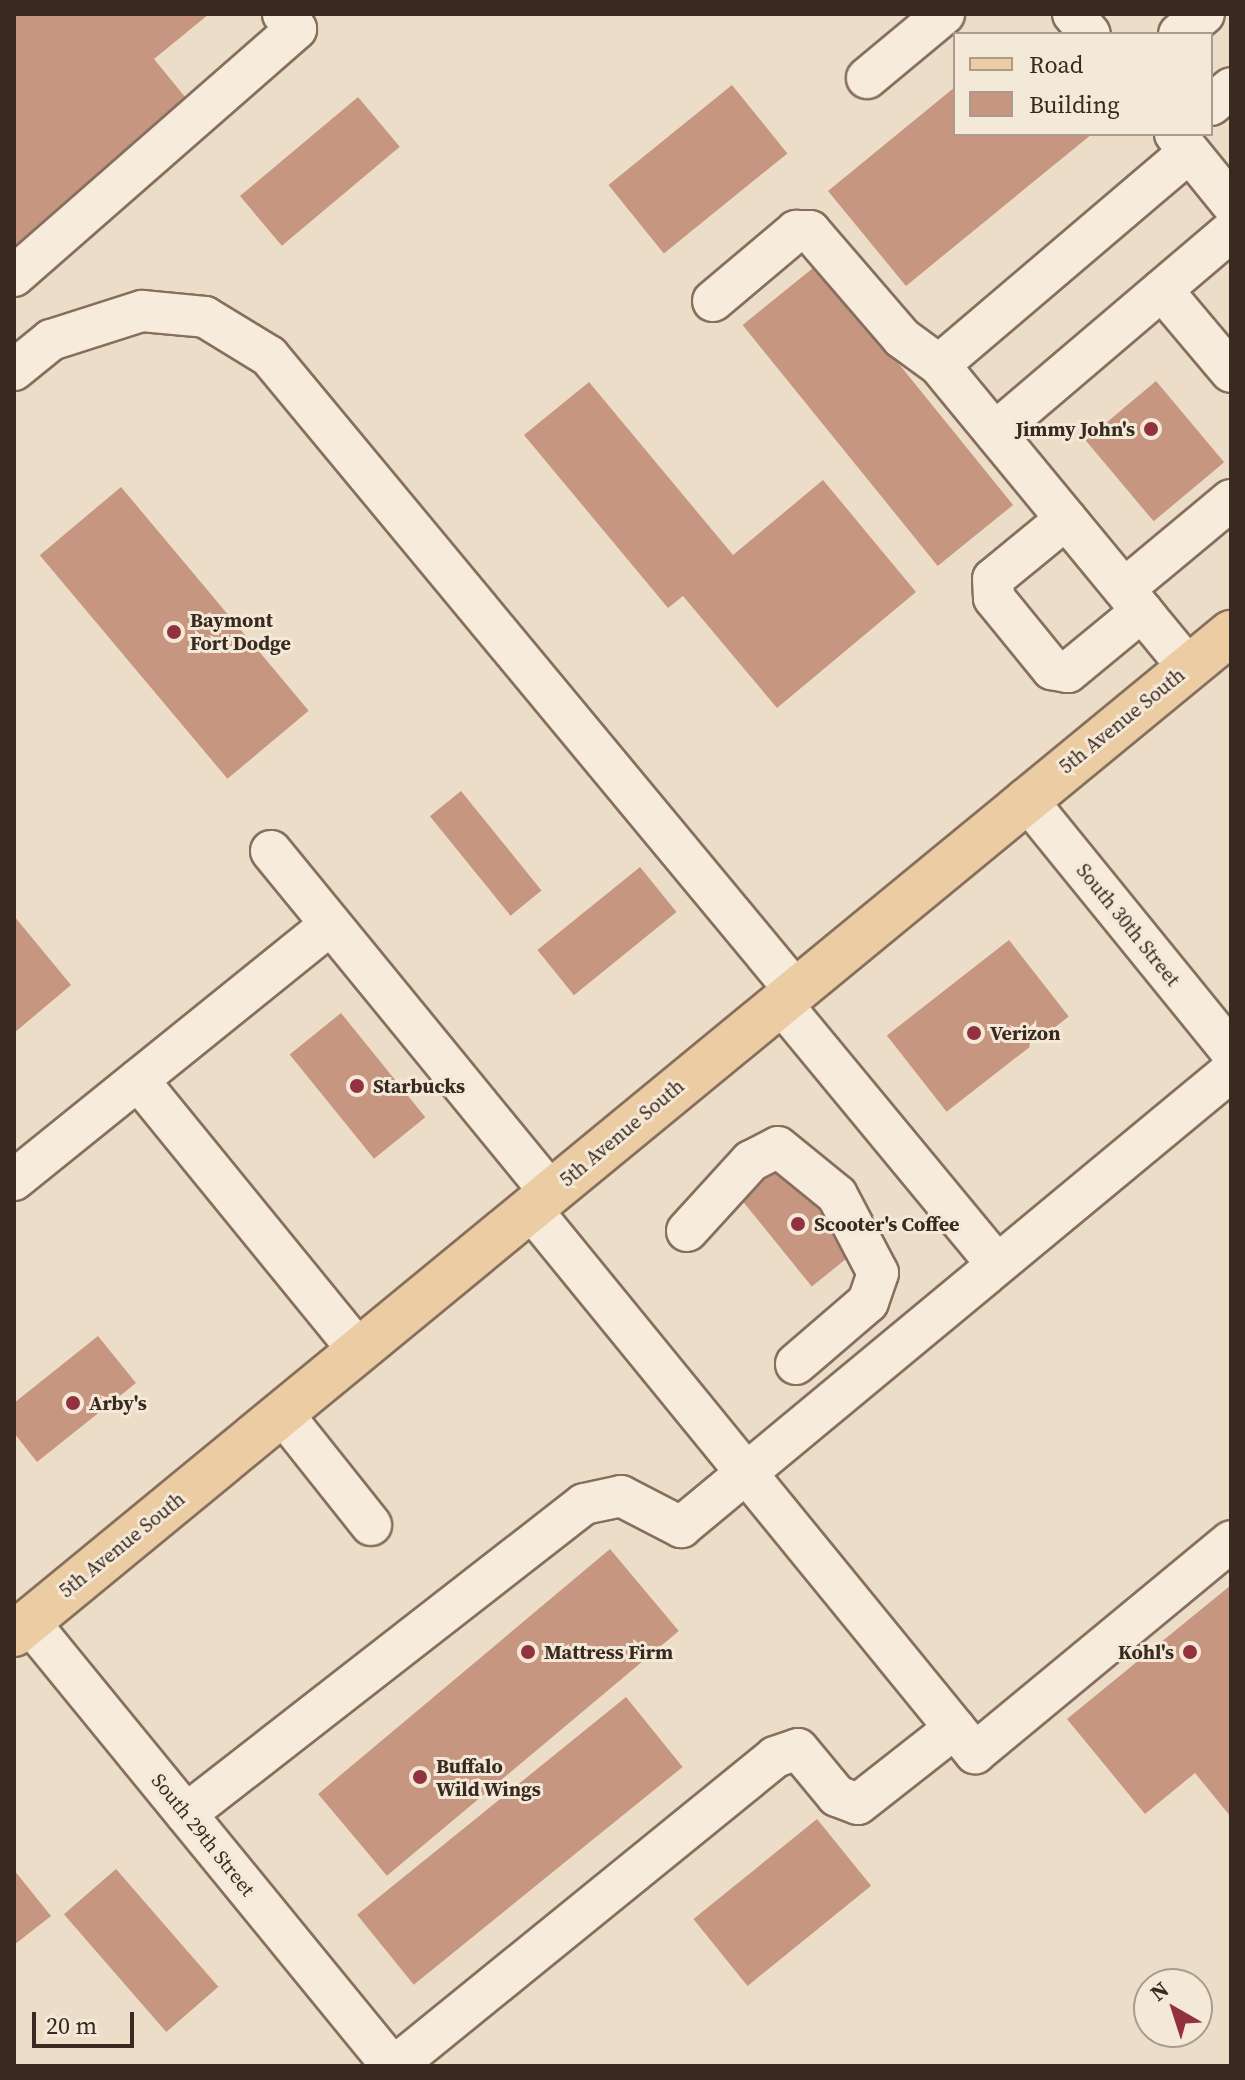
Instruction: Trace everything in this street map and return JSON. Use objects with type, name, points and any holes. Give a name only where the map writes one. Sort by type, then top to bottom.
[{"type":"main road","name":"5th Avenue South","points":[[19,1620],[282,1413],[1231,633]]},
{"type":"street","points":[[14,276],[296,29],[283,14]]},
{"type":"street","points":[[867,78],[944,14]]},
{"type":"street","points":[[1073,14],[1088,32]]},
{"type":"street","points":[[1182,32],[1204,14]]},
{"type":"street","points":[[1213,103],[1231,88]]},
{"type":"street","points":[[939,365],[1179,139],[1231,203]]},
{"type":"street","points":[[713,301],[796,231],[810,231],[902,338],[939,365],[1188,667]]},
{"type":"street","points":[[995,432],[1231,231]]},
{"type":"street","points":[[1162,290],[1231,372]]},
{"type":"street","points":[[14,370],[51,340],[142,311],[205,317],[269,356],[788,996],[997,1264]]},
{"type":"street","points":[[1066,519],[993,579],[994,598],[1052,669],[1068,672],[1231,500]]},
{"type":"street","name":"South 30th Street","points":[[1026,799],[1231,1051]]},
{"type":"street","points":[[271,851],[331,924],[745,1472],[975,1753],[1231,1541]]},
{"type":"street","points":[[14,1180],[331,924]]},
{"type":"street","points":[[186,1814],[584,1504],[621,1496],[681,1527],[1231,1071]]},
{"type":"street","points":[[138,1080],[358,1350]]},
{"type":"street","points":[[687,1231],[751,1161],[778,1147],[837,1195],[878,1273],[868,1302],[796,1364]]},
{"type":"street","points":[[282,1413],[371,1525]]},
{"type":"street","name":"South 29th Street","points":[[19,1620],[186,1814],[394,2066]]},
{"type":"street","points":[[394,2066],[775,1757],[798,1749],[837,1796],[858,1804],[955,1728]]},
{"type":"building","points":[[14,14],[209,14],[154,59],[190,103],[14,247]]},
{"type":"building","points":[[732,85],[787,153],[664,253],[608,185]]},
{"type":"building","points":[[953,89],[953,136],[1090,136],[906,286],[828,191]]},
{"type":"building","points":[[358,97],[400,147],[282,246],[240,196]]},
{"type":"building","points":[[818,264],[1013,505],[938,566],[743,325]]},
{"type":"building","points":[[1156,381],[1224,462],[1154,521],[1086,440]]},
{"type":"building","points":[[589,382],[733,555],[823,480],[916,592],[777,708],[683,596],[668,608],[524,435]]},
{"type":"building","name":"Baymont Fort Dodge","points":[[121,487],[309,711],[227,779],[40,555]]},
{"type":"building","points":[[461,791],[542,890],[510,916],[430,816]]},
{"type":"building","points":[[640,867],[677,912],[574,995],[537,950]]},
{"type":"building","points":[[14,916],[71,985],[14,1033]]},
{"type":"building","points":[[1009,940],[1069,1016],[947,1112],[887,1035]]},
{"type":"building","name":"Starbucks","points":[[341,1013],[425,1117],[374,1159],[290,1055]]},
{"type":"building","name":"Scooter's Coffee","points":[[783,1162],[855,1251],[812,1287],[739,1197]]},
{"type":"building","points":[[98,1336],[136,1383],[37,1462],[14,1433],[14,1403]]},
{"type":"building","points":[[610,1549],[679,1631],[387,1876],[318,1794]]},
{"type":"building","name":"Kohl's","points":[[1231,1585],[1231,1817],[1195,1773],[1145,1814],[1067,1719]]},
{"type":"building","points":[[626,1697],[683,1767],[414,1985],[357,1915]]},
{"type":"building","points":[[817,1819],[871,1886],[748,1986],[693,1919]]},
{"type":"building","points":[[116,1869],[218,1987],[166,2032],[64,1914]]},
{"type":"building","points":[[14,1870],[51,1916],[14,1945]]},
{"type":"place","name":"Jimmy John's","points":[[1151,429]]},
{"type":"place","name":"Baymont Fort Dodge","points":[[174,632]]},
{"type":"place","name":"Verizon","points":[[974,1033]]},
{"type":"place","name":"Starbucks","points":[[357,1086]]},
{"type":"place","name":"Scooter's Coffee","points":[[798,1224]]},
{"type":"place","name":"Arby's","points":[[73,1403]]},
{"type":"place","name":"Mattress Firm","points":[[528,1652]]},
{"type":"place","name":"Kohl's","points":[[1190,1652]]},
{"type":"place","name":"Buffalo Wild Wings","points":[[420,1777]]}]
